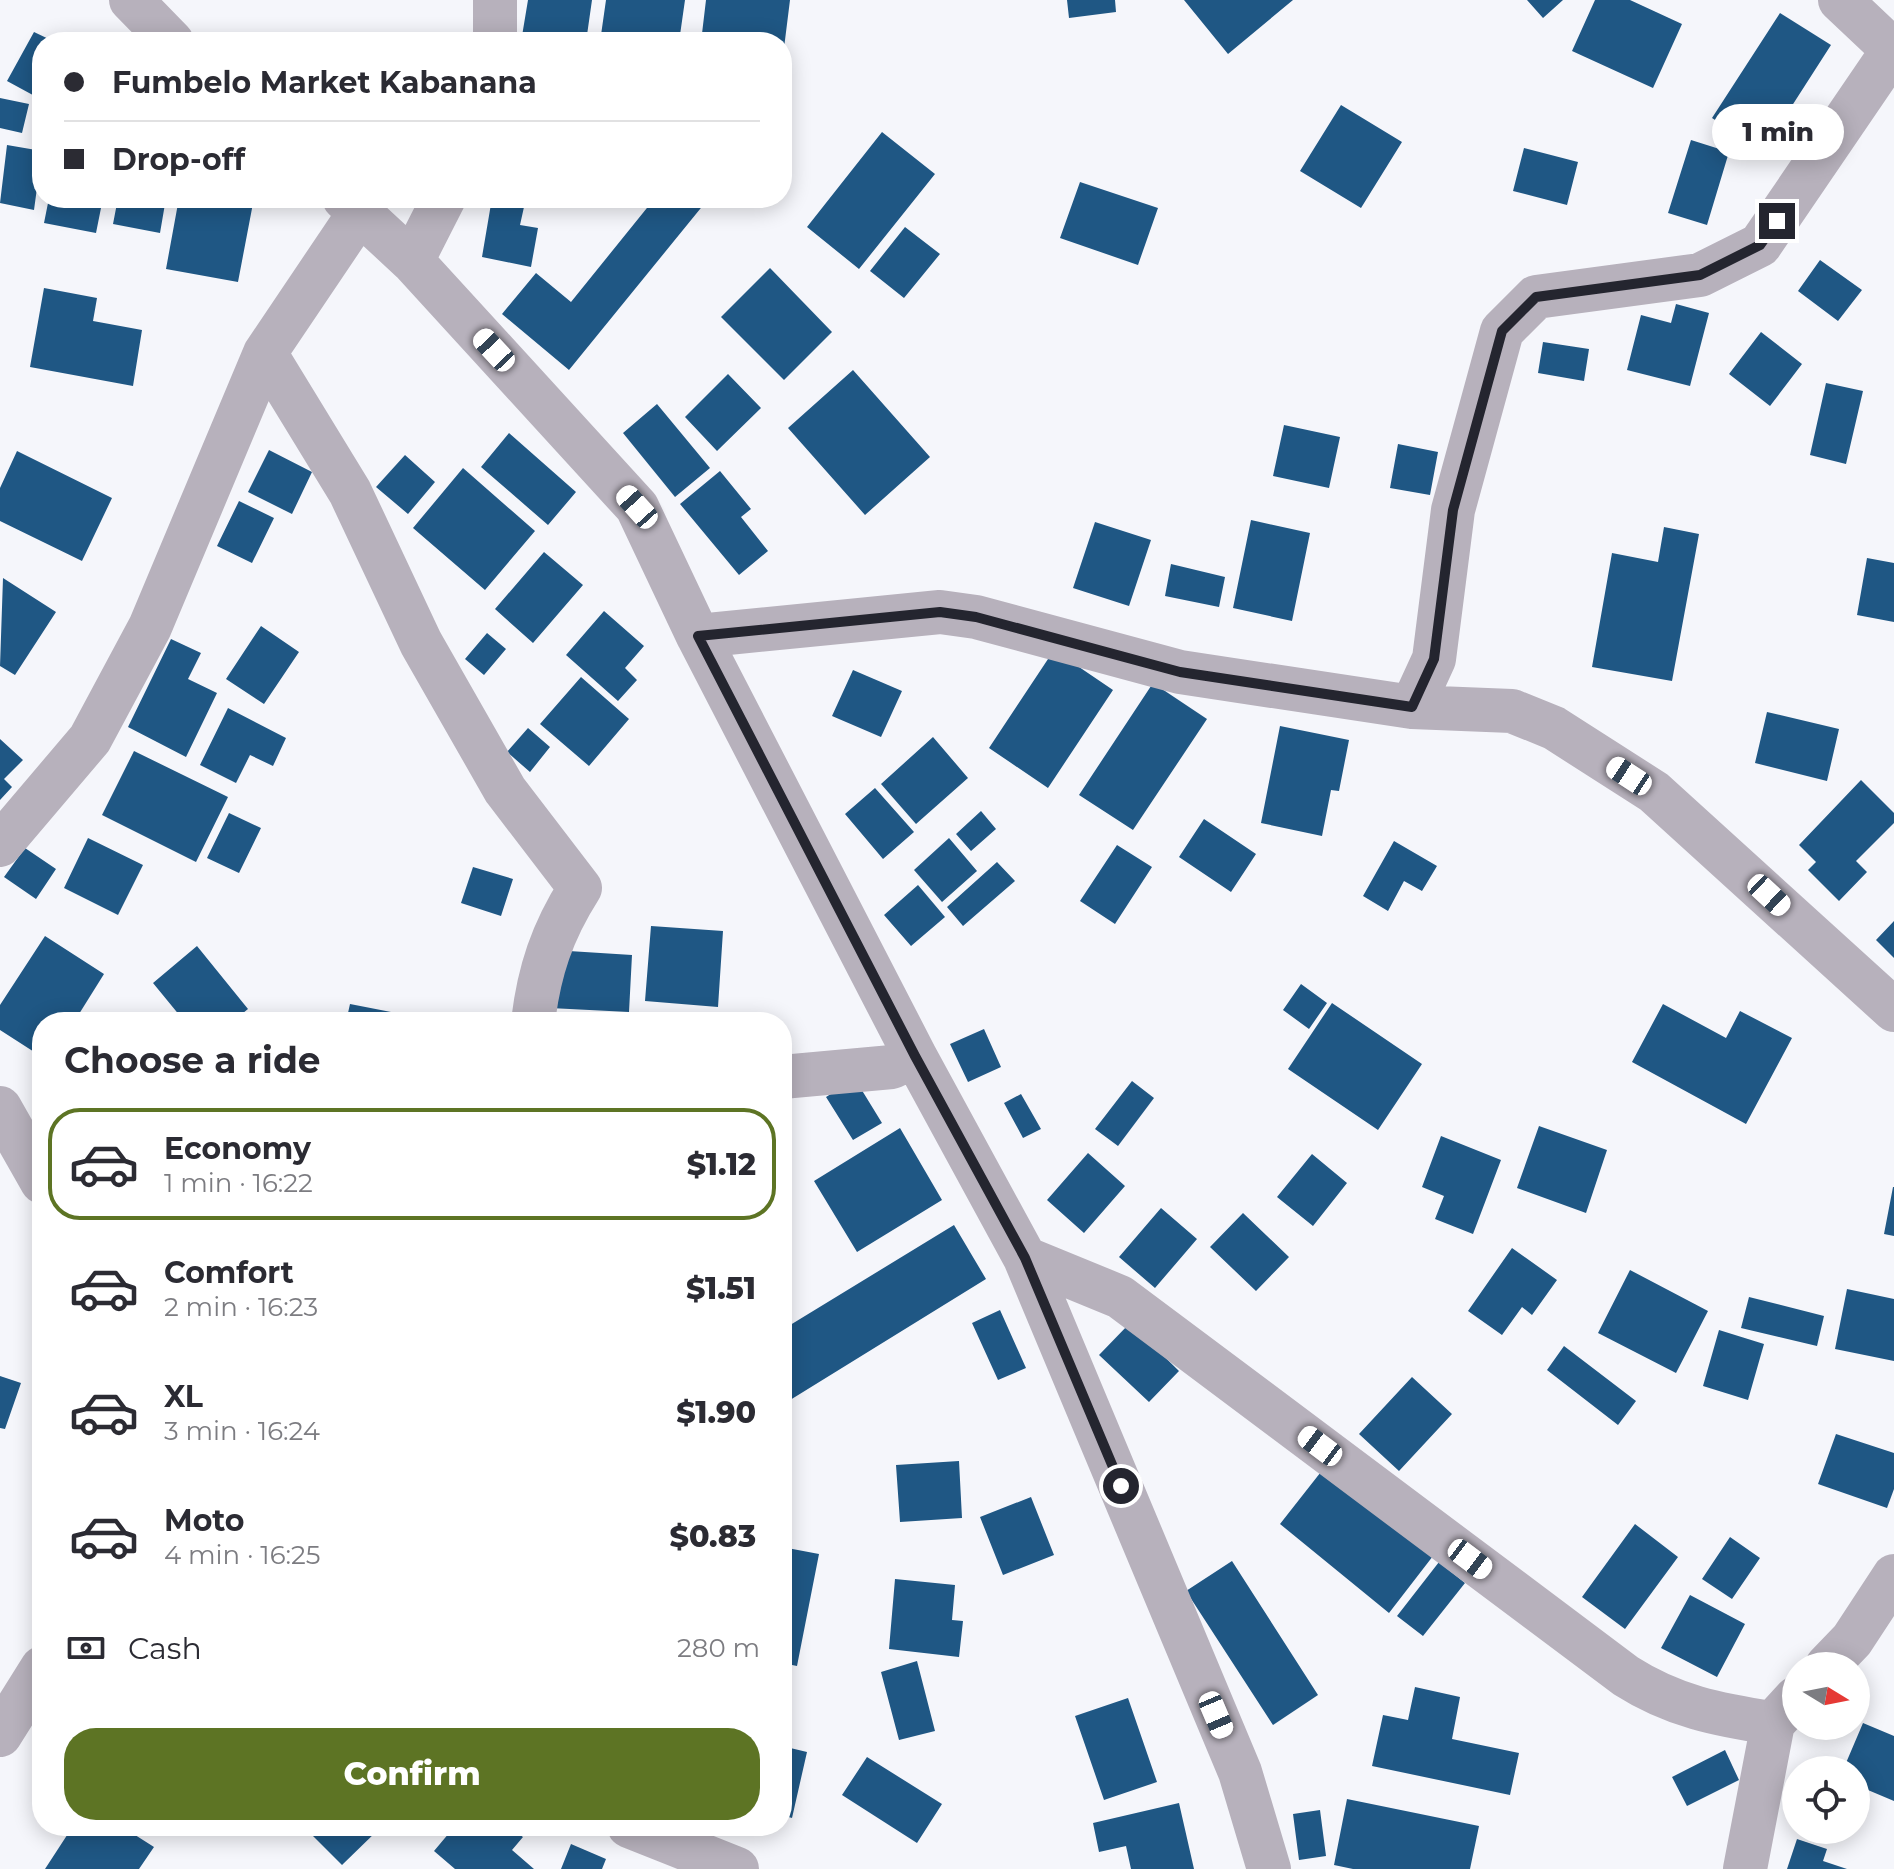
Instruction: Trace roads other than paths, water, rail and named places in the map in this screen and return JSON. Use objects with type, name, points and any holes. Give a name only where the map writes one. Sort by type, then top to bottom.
[{"type":"street","points":[[131,0],[162,32]]},
{"type":"street","points":[[495,0],[495,32]]},
{"type":"street","points":[[1412,707],[1434,659],[1453,510],[1502,331],[1536,297],[1700,275],[1760,245],[1893,50],[1840,0]]},
{"type":"street","points":[[0,845],[90,739],[98,725],[150,627],[265,353],[350,208]]},
{"type":"street","points":[[355,208],[412,261],[637,507],[698,636],[915,1056],[1025,1258],[1240,1772],[1269,1869]]},
{"type":"street","points":[[412,261],[439,208]]},
{"type":"street","points":[[265,353],[350,492],[421,643],[505,790],[580,888],[556,926],[537,989],[534,1012]]},
{"type":"street","points":[[698,636],[940,612],[976,617],[1180,672],[1412,707],[1512,711],[1554,728],[1654,792],[1894,1010]]},
{"type":"street","points":[[792,1076],[892,1067],[915,1056]]},
{"type":"street","points":[[0,1108],[32,1164]]},
{"type":"street","points":[[1025,1258],[1120,1297],[1635,1682],[1676,1704],[1713,1714],[1782,1710]]},
{"type":"street","points":[[1840,1652],[1852,1640],[1894,1576]]},
{"type":"street","points":[[0,1735],[32,1684]]},
{"type":"street","points":[[1745,1869],[1782,1718]]},
{"type":"street","points":[[654,1836],[737,1869]]}]
